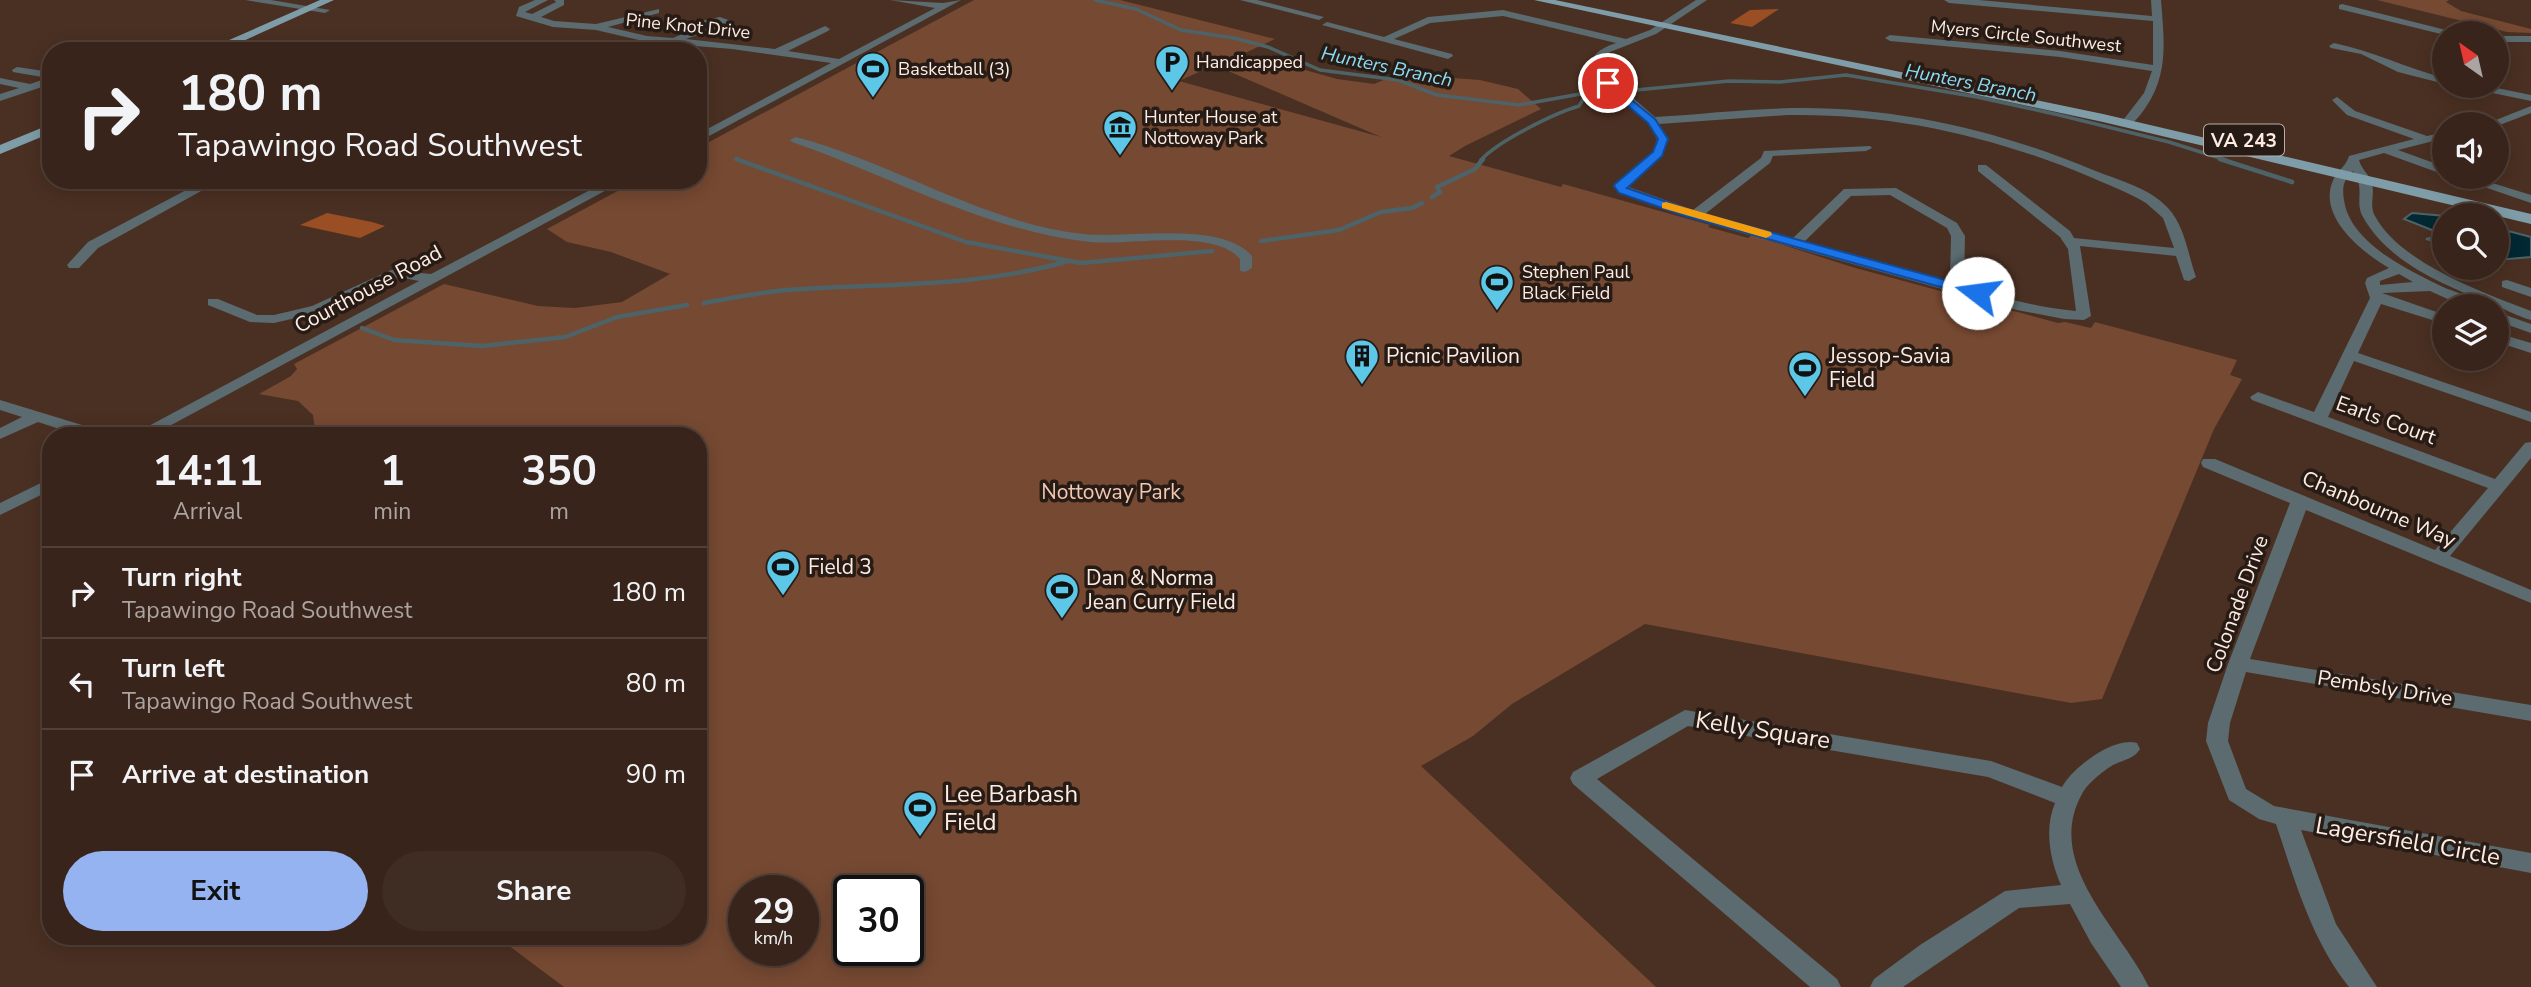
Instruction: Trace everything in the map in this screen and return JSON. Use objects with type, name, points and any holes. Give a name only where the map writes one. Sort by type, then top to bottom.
[{"type":"main road","name":"VA 243","points":[[1539,0],[2130,120],[2353,172],[2531,209]]},
{"type":"main road","name":"VA 243","points":[[1565,0],[1667,24]]},
{"type":"main road","points":[[231,42],[310,8],[330,5]]},
{"type":"main road","points":[[250,42],[330,5]]},
{"type":"main road","points":[[0,139],[42,122]]},
{"type":"main road","points":[[0,150],[42,132]]},
{"type":"main road","name":"VA 243","points":[[2353,172],[2531,219]]},
{"type":"street","points":[[250,0],[310,8]]},
{"type":"street","points":[[543,0],[519,11],[522,16],[533,17],[561,3],[559,0]]},
{"type":"street","points":[[895,0],[945,6]]},
{"type":"street","points":[[707,134],[956,0]]},
{"type":"street","points":[[1245,0],[1448,56]]},
{"type":"street","points":[[1702,0],[1667,24],[1600,54],[1596,59],[1595,68],[1614,89],[1652,121],[1662,134],[1663,146],[1619,186],[1623,190],[1695,215],[2060,316],[2084,316],[2075,248],[2033,207],[1982,168]]},
{"type":"street","points":[[1950,0],[2157,19]]},
{"type":"street","points":[[2130,120],[2147,97],[2159,69],[2161,56],[2156,0]]},
{"type":"street","points":[[1285,10],[1307,1]]},
{"type":"street","points":[[2342,8],[2432,29]]},
{"type":"street","points":[[596,27],[656,11]]},
{"type":"street","points":[[1385,40],[1428,20],[1503,13],[1626,42]]},
{"type":"street","name":"Pine Knot Drive","points":[[533,17],[552,24],[596,27],[629,36],[672,42]]},
{"type":"street","points":[[672,42],[706,27]]},
{"type":"street","points":[[778,52],[825,29]]},
{"type":"street","name":"Myers Circle Southwest","points":[[1890,37],[1964,47],[2072,56],[2159,69]]},
{"type":"street","points":[[2510,38],[2531,39]]},
{"type":"street","name":"Pine Knot Drive","points":[[707,45],[778,52],[841,62]]},
{"type":"street","points":[[2334,46],[2364,52],[2402,70],[2432,78]]},
{"type":"street","points":[[17,70],[42,76]]},
{"type":"street","points":[[0,81],[42,90]]},
{"type":"street","points":[[0,98],[42,82]]},
{"type":"street","points":[[2510,93],[2531,97]]},
{"type":"street","points":[[2337,100],[2351,113],[2425,139]]},
{"type":"street","points":[[2509,117],[2531,109]]},
{"type":"street","points":[[1652,121],[1804,111],[1894,117],[1932,123],[2080,168],[2157,204],[2168,215],[2189,277]]},
{"type":"street","points":[[2432,138],[2353,159],[2353,172],[2367,214],[2389,242],[2410,258],[2458,285],[2531,316]]},
{"type":"street","points":[[796,140],[860,162],[1013,225],[1105,240],[1212,239],[1232,244],[1241,250],[1247,259],[1245,268]]},
{"type":"street","points":[[1695,215],[1766,160],[1768,153],[1867,148]]},
{"type":"street","points":[[2384,149],[2432,166]]},
{"type":"street","points":[[2353,172],[2337,184],[2337,210],[2361,240],[2401,269],[2448,294]]},
{"type":"street","points":[[74,265],[93,245],[198,189]]},
{"type":"street","name":"Courthouse Road","points":[[155,427],[602,189]]},
{"type":"street","points":[[2499,189],[2531,199]]},
{"type":"street","points":[[1795,243],[1848,192],[1892,191],[1952,226],[1958,236],[1957,287]]},
{"type":"street","points":[[2070,241],[2181,253]]},
{"type":"street","points":[[2319,419],[2376,294],[2372,283],[2374,278],[2401,269]]},
{"type":"street","points":[[213,302],[255,319],[274,319],[317,309],[397,273],[435,279]]},
{"type":"street","points":[[2507,284],[2531,293]]},
{"type":"street","points":[[2376,294],[2408,286],[2435,288]]},
{"type":"street","points":[[2376,294],[2432,315]]},
{"type":"street","points":[[2509,321],[2531,329]]},
{"type":"street","points":[[2509,341],[2531,348]]},
{"type":"street","points":[[2348,354],[2531,417]]},
{"type":"street","name":"Earls Court","points":[[2258,397],[2498,486]]},
{"type":"street","points":[[0,405],[72,427]]},
{"type":"street","points":[[0,434],[38,416]]},
{"type":"street","points":[[2438,559],[2531,447]]},
{"type":"street","name":"Chanbourne Way","points":[[2209,463],[2531,597]]},
{"type":"street","points":[[0,510],[42,487]]},
{"type":"street","name":"Colonade Drive","points":[[2219,723],[2238,664],[2300,501]]},
{"type":"street","name":"Pembsly Drive","points":[[2238,664],[2531,713]]},
{"type":"street","name":"Kelly Square","points":[[1828,987],[1581,778],[1685,718],[1991,769],[2068,799]]},
{"type":"street","name":"Lagersfield Circle","points":[[2219,723],[2217,741],[2237,794],[2267,813],[2531,863]]},
{"type":"street","points":[[2129,749],[2100,762],[2080,778],[2068,799],[2060,847],[2075,894],[2099,935],[2136,987]]},
{"type":"street","name":"Lagersfield Circle","points":[[2286,818],[2321,925],[2364,987]]},
{"type":"street","points":[[1883,987],[1928,953],[2014,898],[2075,894]]},
{"type":"green space","name":"Nottoway Park","points":[[974,0],[1120,0],[1275,39],[1234,58],[1277,62],[1337,79],[1374,84],[1398,74],[1480,80],[1518,89],[1541,109],[1449,156],[1561,187],[1563,184],[1748,238],[1752,235],[1852,267],[2058,323],[2091,328],[2095,322],[2237,360],[2230,375],[2242,379],[2214,429],[2102,699],[2071,703],[1645,624],[1512,704],[1473,736],[1421,766],[1656,987],[564,987],[508,945],[707,945],[707,427],[315,427],[313,415],[298,401],[259,394],[291,376],[297,369],[294,364],[444,284],[538,306],[575,308],[622,302],[670,274],[611,252],[567,242],[547,229],[621,189],[707,189],[707,143]],"holes":[[[1210,67],[1219,67],[1381,137],[1179,81]]]},
{"type":"green space","points":[[2377,0],[2449,0],[2446,2],[2461,11],[2500,21],[2462,21]]},
{"type":"green space","points":[[2510,24],[2531,29],[2531,33],[2510,32]]},
{"type":"water","points":[[2412,213],[2432,215],[2432,230],[2404,219]]},
{"type":"water","points":[[2509,231],[2531,237],[2531,257],[2509,259]]},
{"type":"building","points":[[1779,9],[1752,27],[1730,23],[1750,10]]},
{"type":"building","points":[[327,213],[385,226],[360,238],[300,225]]},
{"type":"waterway","name":"Hunters Branch","points":[[1095,0],[1136,9],[1181,30],[1234,38],[1268,47],[1320,70],[1398,80],[1437,95],[1519,105],[1597,91]]},
{"type":"waterway","name":"Hunters Branch","points":[[1636,90],[1729,81],[1780,82],[1846,75],[1977,97],[2059,115],[2169,142],[2226,160]]},
{"type":"waterway","points":[[1481,160],[1527,128],[1579,106],[1587,93]]},
{"type":"waterway","points":[[740,160],[736,159],[966,242],[1081,263],[1212,251]]},
{"type":"waterway","points":[[1432,197],[1440,192],[1437,187],[1475,169],[1483,159]]},
{"type":"waterway","name":"Hunters Branch","points":[[2220,159],[2292,182]]},
{"type":"waterway","points":[[1261,241],[1339,230],[1381,212],[1412,208],[1422,203]]},
{"type":"waterway","points":[[704,303],[788,290],[929,283],[999,276],[1068,261]]},
{"type":"waterway","points":[[362,328],[394,340],[482,346],[565,337],[617,317],[687,305]]},
{"type":"slow traffic","points":[[1666,205],[1766,235]]},
{"type":"place","name":"Handicapped","points":[[1172,92]]},
{"type":"place","name":"Basketball (3)","points":[[873,99]]},
{"type":"place","name":"Hunter House at Nottoway Park","points":[[1120,157]]},
{"type":"place","name":"Stephen Paul Black Field","points":[[1497,312]]},
{"type":"place","name":"Picnic Pavilion","points":[[1362,386]]},
{"type":"place","name":"Jessop-Savia Field","points":[[1805,398]]},
{"type":"place","name":"Field 3","points":[[783,597]]},
{"type":"place","name":"Dan & Norma Jean Curry Field","points":[[1062,620]]},
{"type":"place","name":"Lee Barbash Field","points":[[920,838]]},
{"type":"route","points":[[1608,83],[1652,121],[1663,139],[1663,146],[1658,153],[1619,186],[1623,190],[1689,213],[1978,293]]}]
